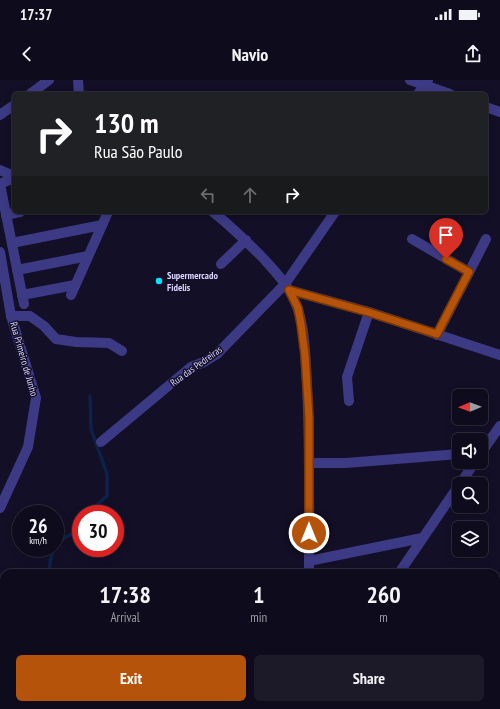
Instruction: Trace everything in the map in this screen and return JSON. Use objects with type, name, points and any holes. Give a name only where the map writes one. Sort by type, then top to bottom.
[{"type":"street","points":[[33,92],[49,80]]},
{"type":"street","points":[[78,80],[79,92]]},
{"type":"street","points":[[410,80],[426,82],[446,92]]},
{"type":"street","points":[[419,92],[426,82]]},
{"type":"street","points":[[0,115],[12,106]]},
{"type":"street","points":[[488,108],[500,112]]},
{"type":"street","points":[[0,170],[12,176]]},
{"type":"street","points":[[12,178],[0,184],[23,299],[75,286]]},
{"type":"street","points":[[6,215],[12,214]]},
{"type":"street","points":[[71,295],[107,214]]},
{"type":"street","points":[[215,214],[246,240],[276,272],[287,287],[298,308],[305,355],[309,418],[309,569]]},
{"type":"street","name":"Rua das Pedreiras","points":[[101,442],[191,367],[204,362],[217,354],[287,287],[335,214]]},
{"type":"street","points":[[12,243],[102,225]]},
{"type":"street","points":[[412,239],[469,272]]},
{"type":"street","points":[[437,334],[486,239]]},
{"type":"street","points":[[221,264],[246,240]]},
{"type":"street","name":"Rua Primeiro de Junho","points":[[0,252],[11,316],[36,398],[28,447],[0,508]]},
{"type":"street","points":[[17,270],[88,256]]},
{"type":"street","points":[[287,287],[437,334],[500,356]]},
{"type":"street","points":[[349,401],[347,377],[368,312]]},
{"type":"street","points":[[11,316],[30,316],[44,326],[56,339],[76,342],[109,343],[122,350]]},
{"type":"street","points":[[488,442],[500,426]]},
{"type":"street","points":[[309,463],[370,461],[452,455]]},
{"type":"street","points":[[401,569],[452,494]]},
{"type":"street","points":[[309,561],[422,538]]},
{"type":"waterway","points":[[90,396],[91,429],[107,474],[107,496],[96,505]]},
{"type":"waterway","points":[[50,569],[51,559],[56,547],[64,538],[72,534]]},
{"type":"place","name":"Supermercado Fidelis","points":[[159,281]]},
{"type":"route","points":[[309,533],[309,418],[305,355],[298,308],[289,290],[368,312],[437,334],[469,272],[446,259]]}]
